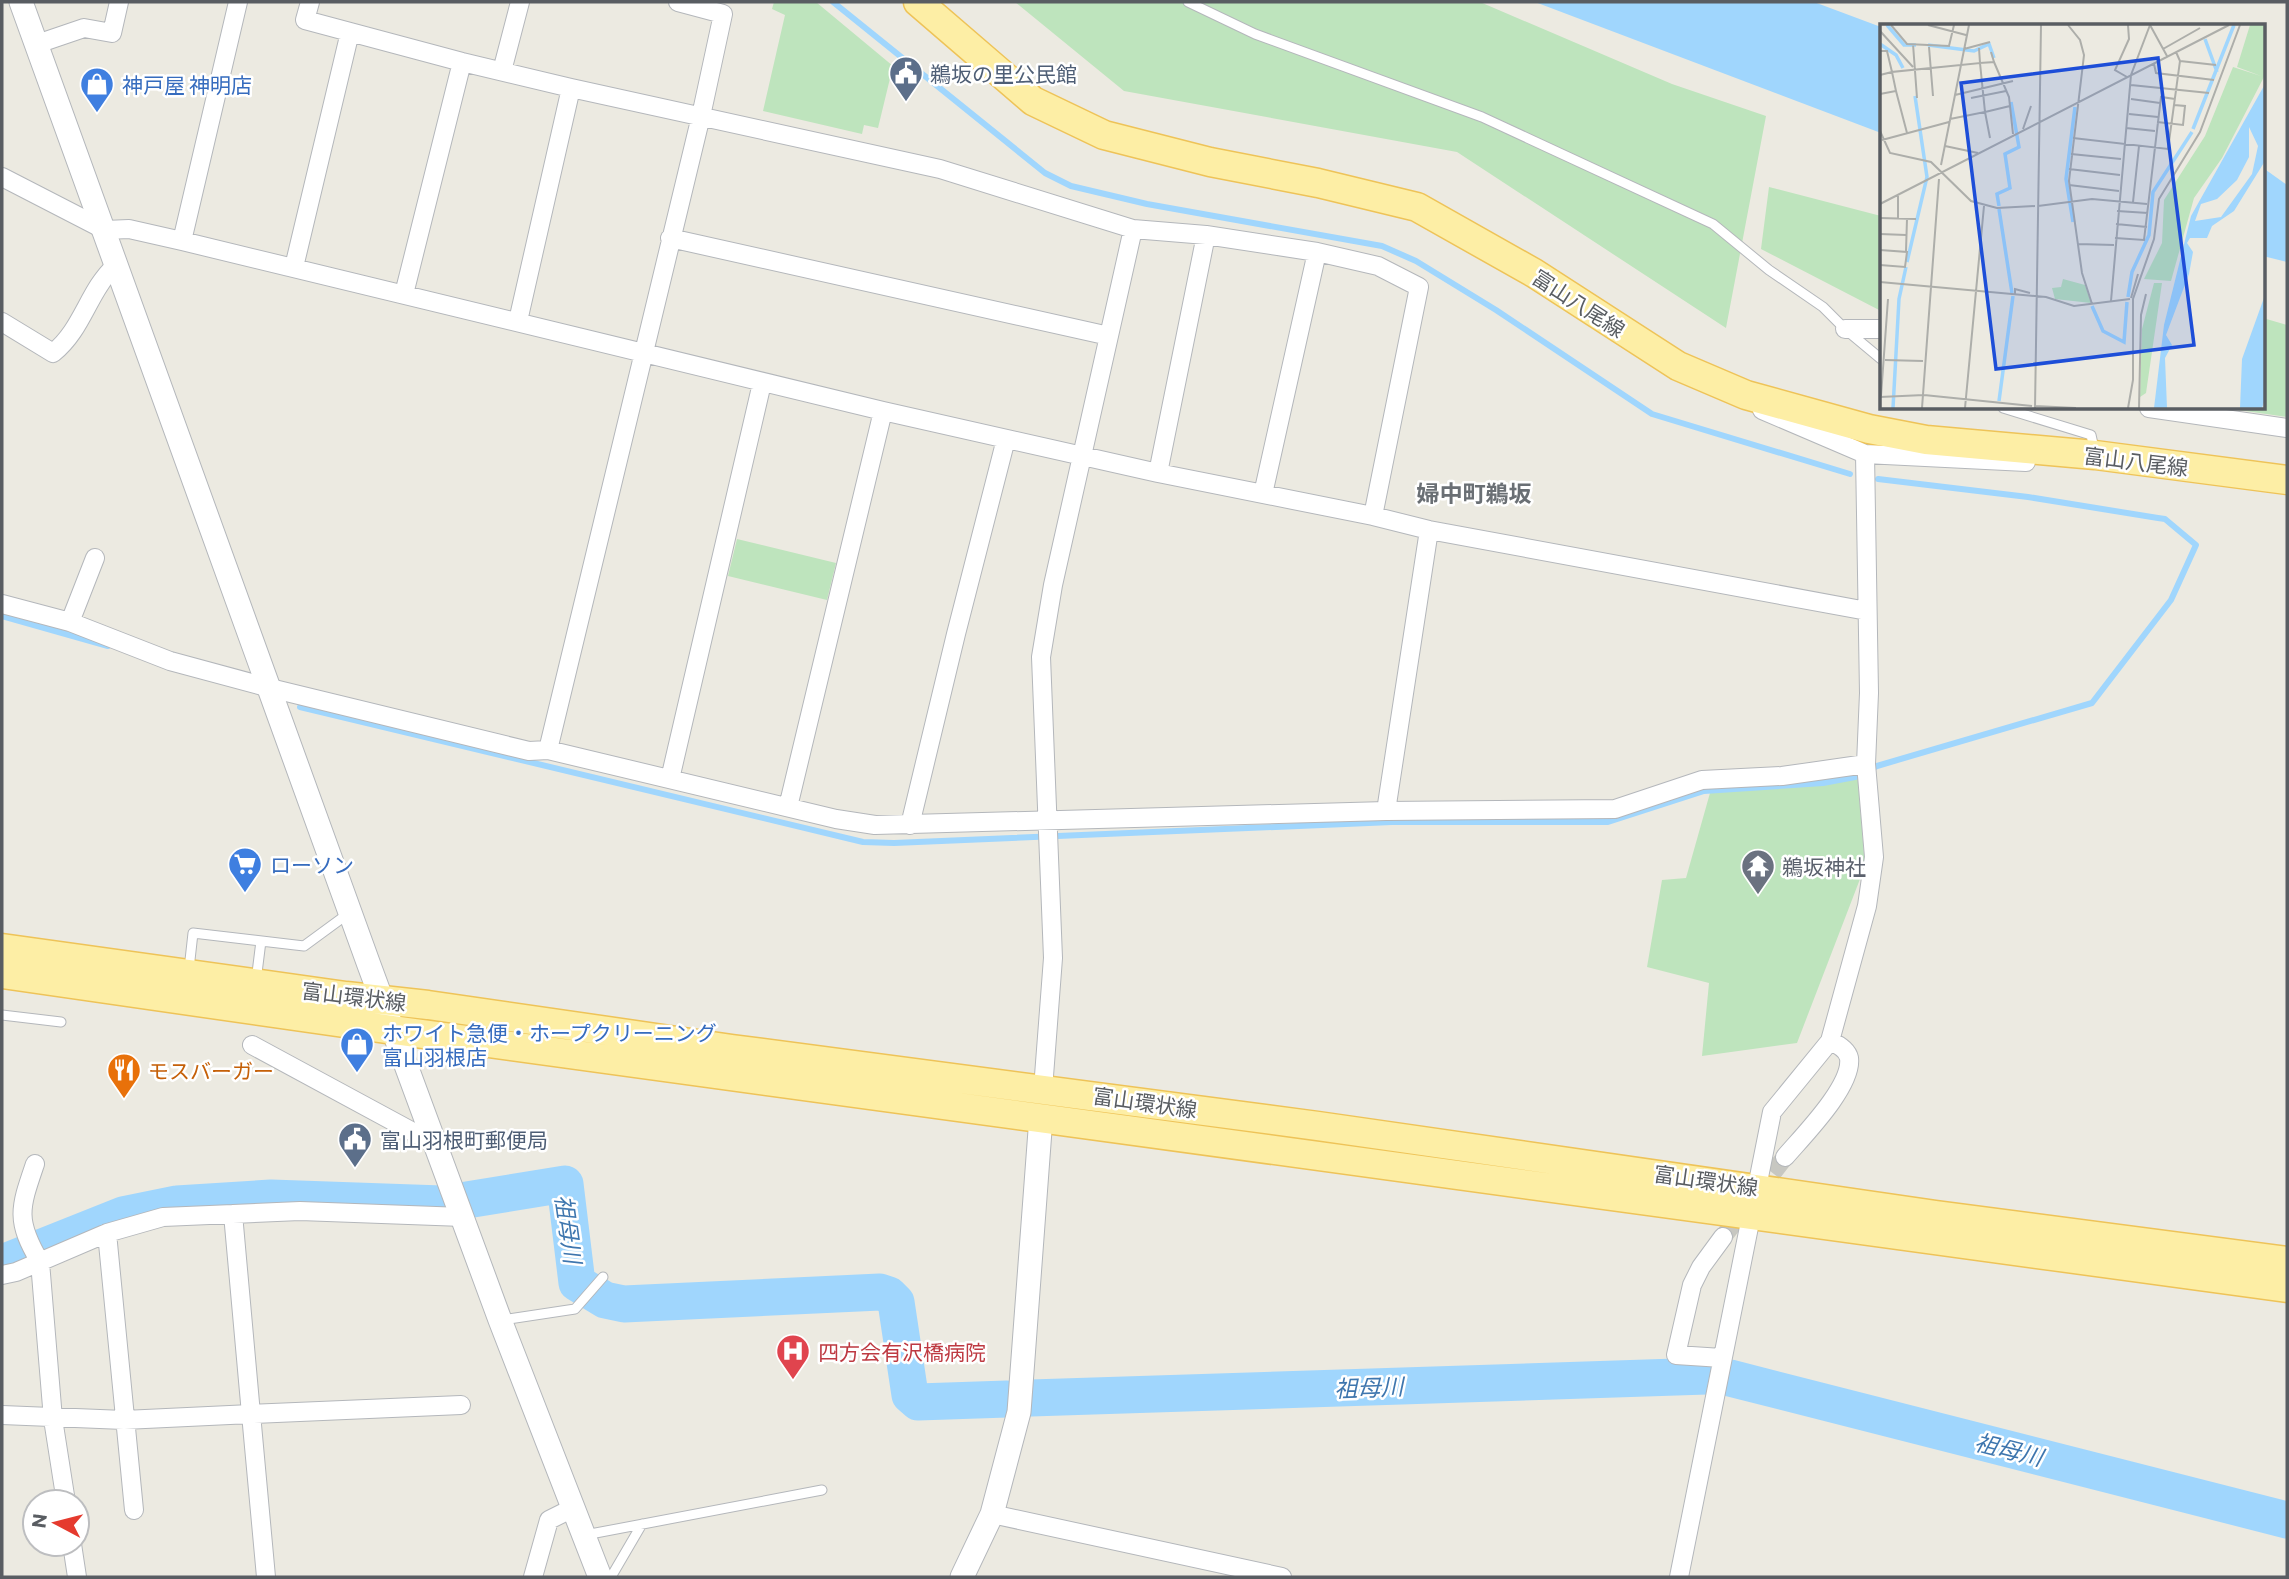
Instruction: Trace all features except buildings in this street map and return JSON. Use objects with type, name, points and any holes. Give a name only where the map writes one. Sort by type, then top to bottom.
[{"type":"main road","name":"富山八尾線","points":[[918,2],[1033,102],[1104,135],[1210,162],[1318,183],[1417,207],[1534,273],[1678,366],[1746,395],[1869,429],[1926,440],[2095,455],[2287,480]]},
{"type":"main road","name":"富山環状線","points":[[2,948],[732,1049],[1043,1088],[2287,1288]]},
{"type":"main road","name":"富山環状線","points":[[2,974],[1041,1117],[1754,1201],[1936,1215],[2287,1261]]},
{"type":"street","points":[[21,2],[382,1000],[500,1320],[600,1577]]},
{"type":"street","points":[[37,44],[83,28],[112,33],[120,2]]},
{"type":"street","points":[[182,241],[238,2]]},
{"type":"street","points":[[310,2],[305,20],[571,88],[940,169],[1133,229],[1206,235],[1317,252],[1378,266],[1419,287],[1373,516]]},
{"type":"street","points":[[502,71],[520,2]]},
{"type":"street","points":[[548,750],[701,116],[723,14],[678,2]]},
{"type":"street","points":[[294,267],[350,32]]},
{"type":"street","points":[[404,294],[462,62]]},
{"type":"street","points":[[518,321],[571,88]]},
{"type":"street","points":[[2,177],[105,230],[129,229],[294,267],[762,383],[1157,473],[1373,516],[1429,530],[1867,611]]},
{"type":"street","points":[[1043,1088],[1053,958],[1041,656],[1053,584],[1133,229]]},
{"type":"street","points":[[1157,473],[1206,235]]},
{"type":"street","points":[[670,238],[1108,336]]},
{"type":"street","points":[[1263,494],[1317,252]]},
{"type":"street","points":[[2,322],[53,353],[68,341],[103,277],[115,266]]},
{"type":"street","points":[[1845,329],[1880,329]]},
{"type":"street","points":[[1678,366],[1708,385],[1778,418],[1865,454],[2038,462],[2095,455]]},
{"type":"street","points":[[670,779],[762,383]]},
{"type":"street","points":[[2163,410],[2287,428]]},
{"type":"street","points":[[788,807],[883,411]]},
{"type":"street","points":[[910,825],[1006,439]]},
{"type":"street","points":[[1679,1577],[1772,1112],[1830,1041],[1867,906],[1874,857],[1866,769],[1869,693],[1865,454]]},
{"type":"street","points":[[1386,811],[1429,530]]},
{"type":"street","points":[[70,622],[95,558]]},
{"type":"street","points":[[2,604],[70,622],[170,661],[270,688],[529,751],[548,750],[875,825],[1386,811],[1615,809],[1702,780],[1866,769]]},
{"type":"street","points":[[1784,1157],[1837,1095],[1847,1072],[1849,1058],[1842,1047],[1830,1041]]},
{"type":"street","points":[[252,1045],[437,1145]]},
{"type":"street","points":[[962,1577],[992,1514],[1019,1412],[1041,1117]]},
{"type":"street","points":[[35,1164],[21,1206],[27,1240],[40,1262],[53,1419],[64,1488]]},
{"type":"street","points":[[2,1275],[16,1272],[107,1233],[163,1217],[300,1211],[463,1217]]},
{"type":"street","points":[[233,1214],[266,1577]]},
{"type":"street","points":[[107,1233],[134,1510]]},
{"type":"street","points":[[1722,1358],[1676,1355],[1692,1285],[1701,1267],[1723,1237]]},
{"type":"street","points":[[2,1415],[124,1420],[461,1405]]},
{"type":"street","points":[[533,1577],[549,1520],[573,1508]]},
{"type":"street","points":[[992,1514],[1282,1577]]},
{"type":"street","points":[[74,1558],[77,1577]]},
{"type":"lane","points":[[1188,2],[1255,34],[1482,117],[1713,224],[1769,270],[1823,307],[1880,358]]},
{"type":"lane","points":[[2010,410],[2091,435],[2095,455]]},
{"type":"lane","points":[[189,974],[193,933],[304,946],[350,912]]},
{"type":"lane","points":[[256,984],[261,941]]},
{"type":"lane","points":[[2,1015],[61,1022]]},
{"type":"lane","points":[[500,1320],[575,1309],[603,1277]]},
{"type":"lane","points":[[584,1535],[822,1490]]},
{"type":"lane","points":[[611,1577],[642,1524]]},
{"type":"green space","points":[[774,2],[816,2],[893,66],[878,128],[864,125],[862,134],[763,111],[785,15],[772,9]]},
{"type":"green space","points":[[1015,2],[1480,2],[1672,84],[1766,116],[1726,328],[1457,152],[1124,91]]},
{"type":"green space","points":[[1769,187],[1880,216],[1880,310],[1761,249]]},
{"type":"green space","points":[[2264,318],[2287,325],[2287,417],[2239,410],[2264,410]]},
{"type":"green space","points":[[737,539],[836,563],[827,600],[728,576]]},
{"type":"green space","points":[[1857,770],[1865,866],[1797,1043],[1702,1056],[1709,983],[1647,967],[1662,880],[1686,878],[1710,793]]},
{"type":"water","points":[[1535,2],[1814,2],[1880,27],[1880,133]]},
{"type":"water","points":[[2266,170],[2287,185],[2287,262],[2264,256]]},
{"type":"waterway","points":[[833,2],[1045,173],[1071,186],[1147,204],[1382,246],[1416,261],[1496,310],[1652,414],[1850,474]]},
{"type":"waterway","points":[[300,707],[863,842],[894,843],[1392,822],[1608,822],[1704,791],[1823,783],[1855,777],[1877,766],[2092,703],[2171,600],[2196,545],[2165,519],[2028,497],[1878,479]]},
{"type":"waterway","points":[[2,616],[108,646]]},
{"type":"waterway","name":"祖母川","points":[[2,1263],[123,1215],[177,1204],[271,1198],[442,1204],[565,1184],[577,1283],[605,1300],[624,1304],[880,1292],[889,1295],[896,1302],[910,1395],[918,1402],[1007,1399]]},
{"type":"waterway","name":"祖母川","points":[[1031,1398],[1707,1376]]},
{"type":"waterway","name":"祖母川","points":[[1730,1378],[2287,1520]]},
{"type":"tunnel","points":[[1723,1237],[1785,1157]]},
{"type":"place","name":"鵜坂の里公民館","points":[[906,103]]},
{"type":"place","name":"神戸屋 神明店","points":[[97,114]]},
{"type":"place","name":"ローソン","points":[[245,894]]},
{"type":"place","name":"鵜坂神社","points":[[1758,896]]},
{"type":"place","name":"ホワイト急便・ホープクリーニング 富山羽根店","points":[[357,1074]]},
{"type":"place","name":"モスバーガー","points":[[124,1100]]},
{"type":"place","name":"富山羽根町郵便局","points":[[355,1169]]},
{"type":"place","name":"四方会有沢橋病院","points":[[793,1381]]},
{"type":"district","name":"婦中町鵜坂","points":[[1474,493]]}]
